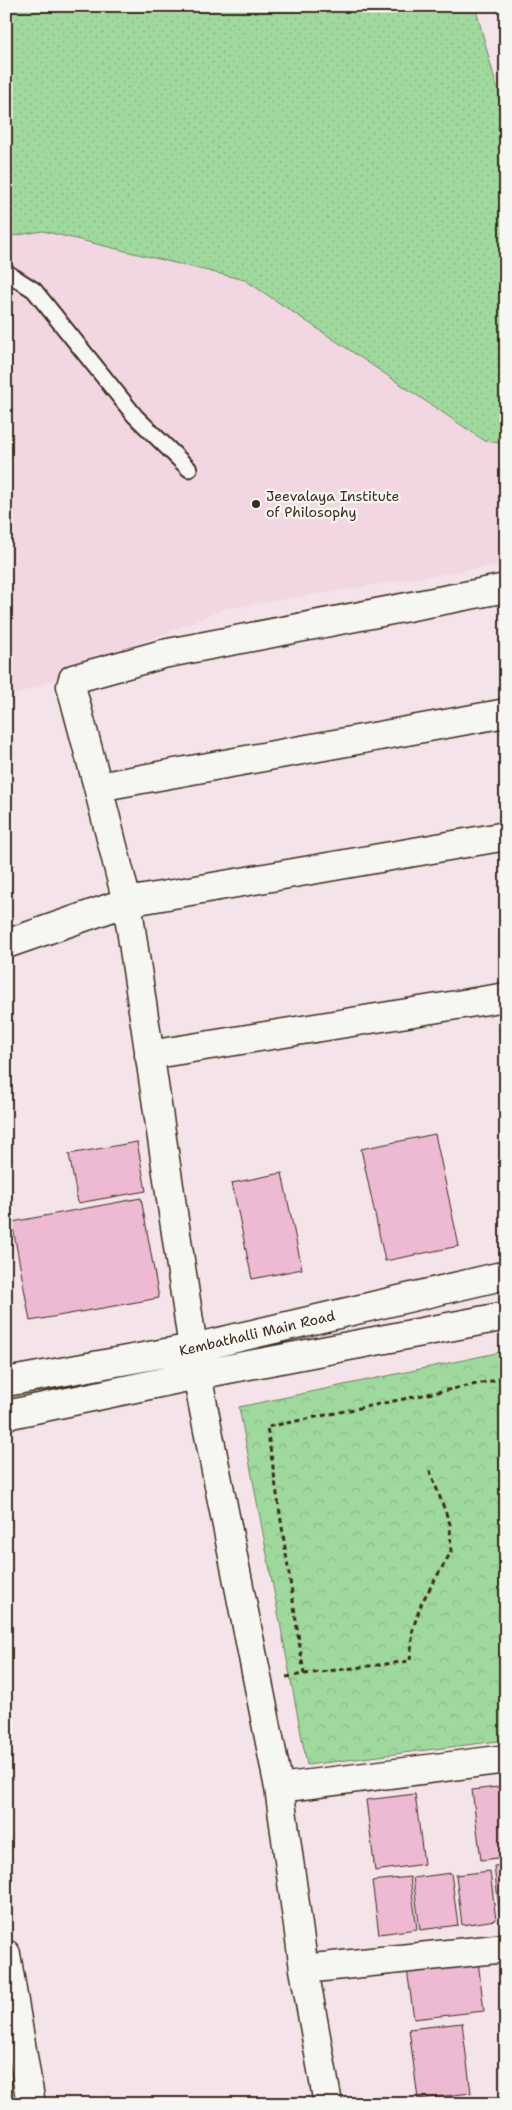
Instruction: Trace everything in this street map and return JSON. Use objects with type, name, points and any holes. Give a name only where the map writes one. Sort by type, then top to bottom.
[{"type":"street","points":[[328,2104],[304,1970],[279,1788],[197,1374],[127,902],[71,686],[73,679],[163,654],[506,588]]},
{"type":"street","points":[[98,787],[506,712]]},
{"type":"street","points":[[6,944],[127,902],[506,836]]},
{"type":"street","points":[[149,1054],[506,996]]},
{"type":"street","name":"Kembathalli Main Road","points":[[6,1382],[193,1348],[506,1275]]},
{"type":"street","name":"Kembathalli Main Road","points":[[6,1415],[197,1374],[506,1316]]},
{"type":"street","points":[[279,1788],[506,1759]]},
{"type":"street","points":[[304,1970],[506,1948]]},
{"type":"street","points":[[6,1954],[31,2104]]},
{"type":"lane","points":[[6,272],[34,290],[135,416],[188,469]]},
{"type":"path","points":[[304,1674],[267,1427],[506,1378]]},
{"type":"path","points":[[258,1683],[304,1674],[410,1661],[413,1628],[422,1602],[444,1567],[450,1552],[450,1524],[429,1468]]},
{"type":"shaded area","name":"Jeevalaya Institute of Philosophy","points":[[43,231],[245,280],[485,441],[506,444],[506,564],[224,609],[6,699],[6,237]]},
{"type":"green space","points":[[6,6],[475,6],[506,121],[506,444],[485,441],[245,280],[43,231],[6,237]]},
{"type":"green space","points":[[506,1351],[506,1740],[307,1765],[239,1407]]},
{"type":"building","points":[[435,1134],[459,1246],[385,1261],[361,1149]]},
{"type":"building","points":[[137,1142],[146,1191],[78,1203],[69,1154]]},
{"type":"building","points":[[282,1173],[302,1269],[252,1279],[232,1183]]},
{"type":"building","points":[[141,1198],[159,1298],[30,1321],[12,1222]]},
{"type":"building","points":[[506,1786],[506,1857],[481,1860],[472,1790]]},
{"type":"building","points":[[415,1794],[424,1864],[375,1871],[366,1800]]},
{"type":"building","points":[[506,1865],[506,1916],[500,1917],[494,1866]]},
{"type":"building","points":[[490,1871],[496,1920],[462,1925],[456,1875]]},
{"type":"building","points":[[451,1873],[458,1925],[420,1930],[413,1878]]},
{"type":"building","points":[[410,1877],[417,1929],[379,1934],[372,1881]]},
{"type":"building","points":[[478,1961],[484,2011],[414,2019],[407,1969]]},
{"type":"building","points":[[462,2023],[471,2093],[418,2099],[409,2029]]},
{"type":"place","name":"Jeevalaya Institute of Philosophy","points":[[256,504]]}]
